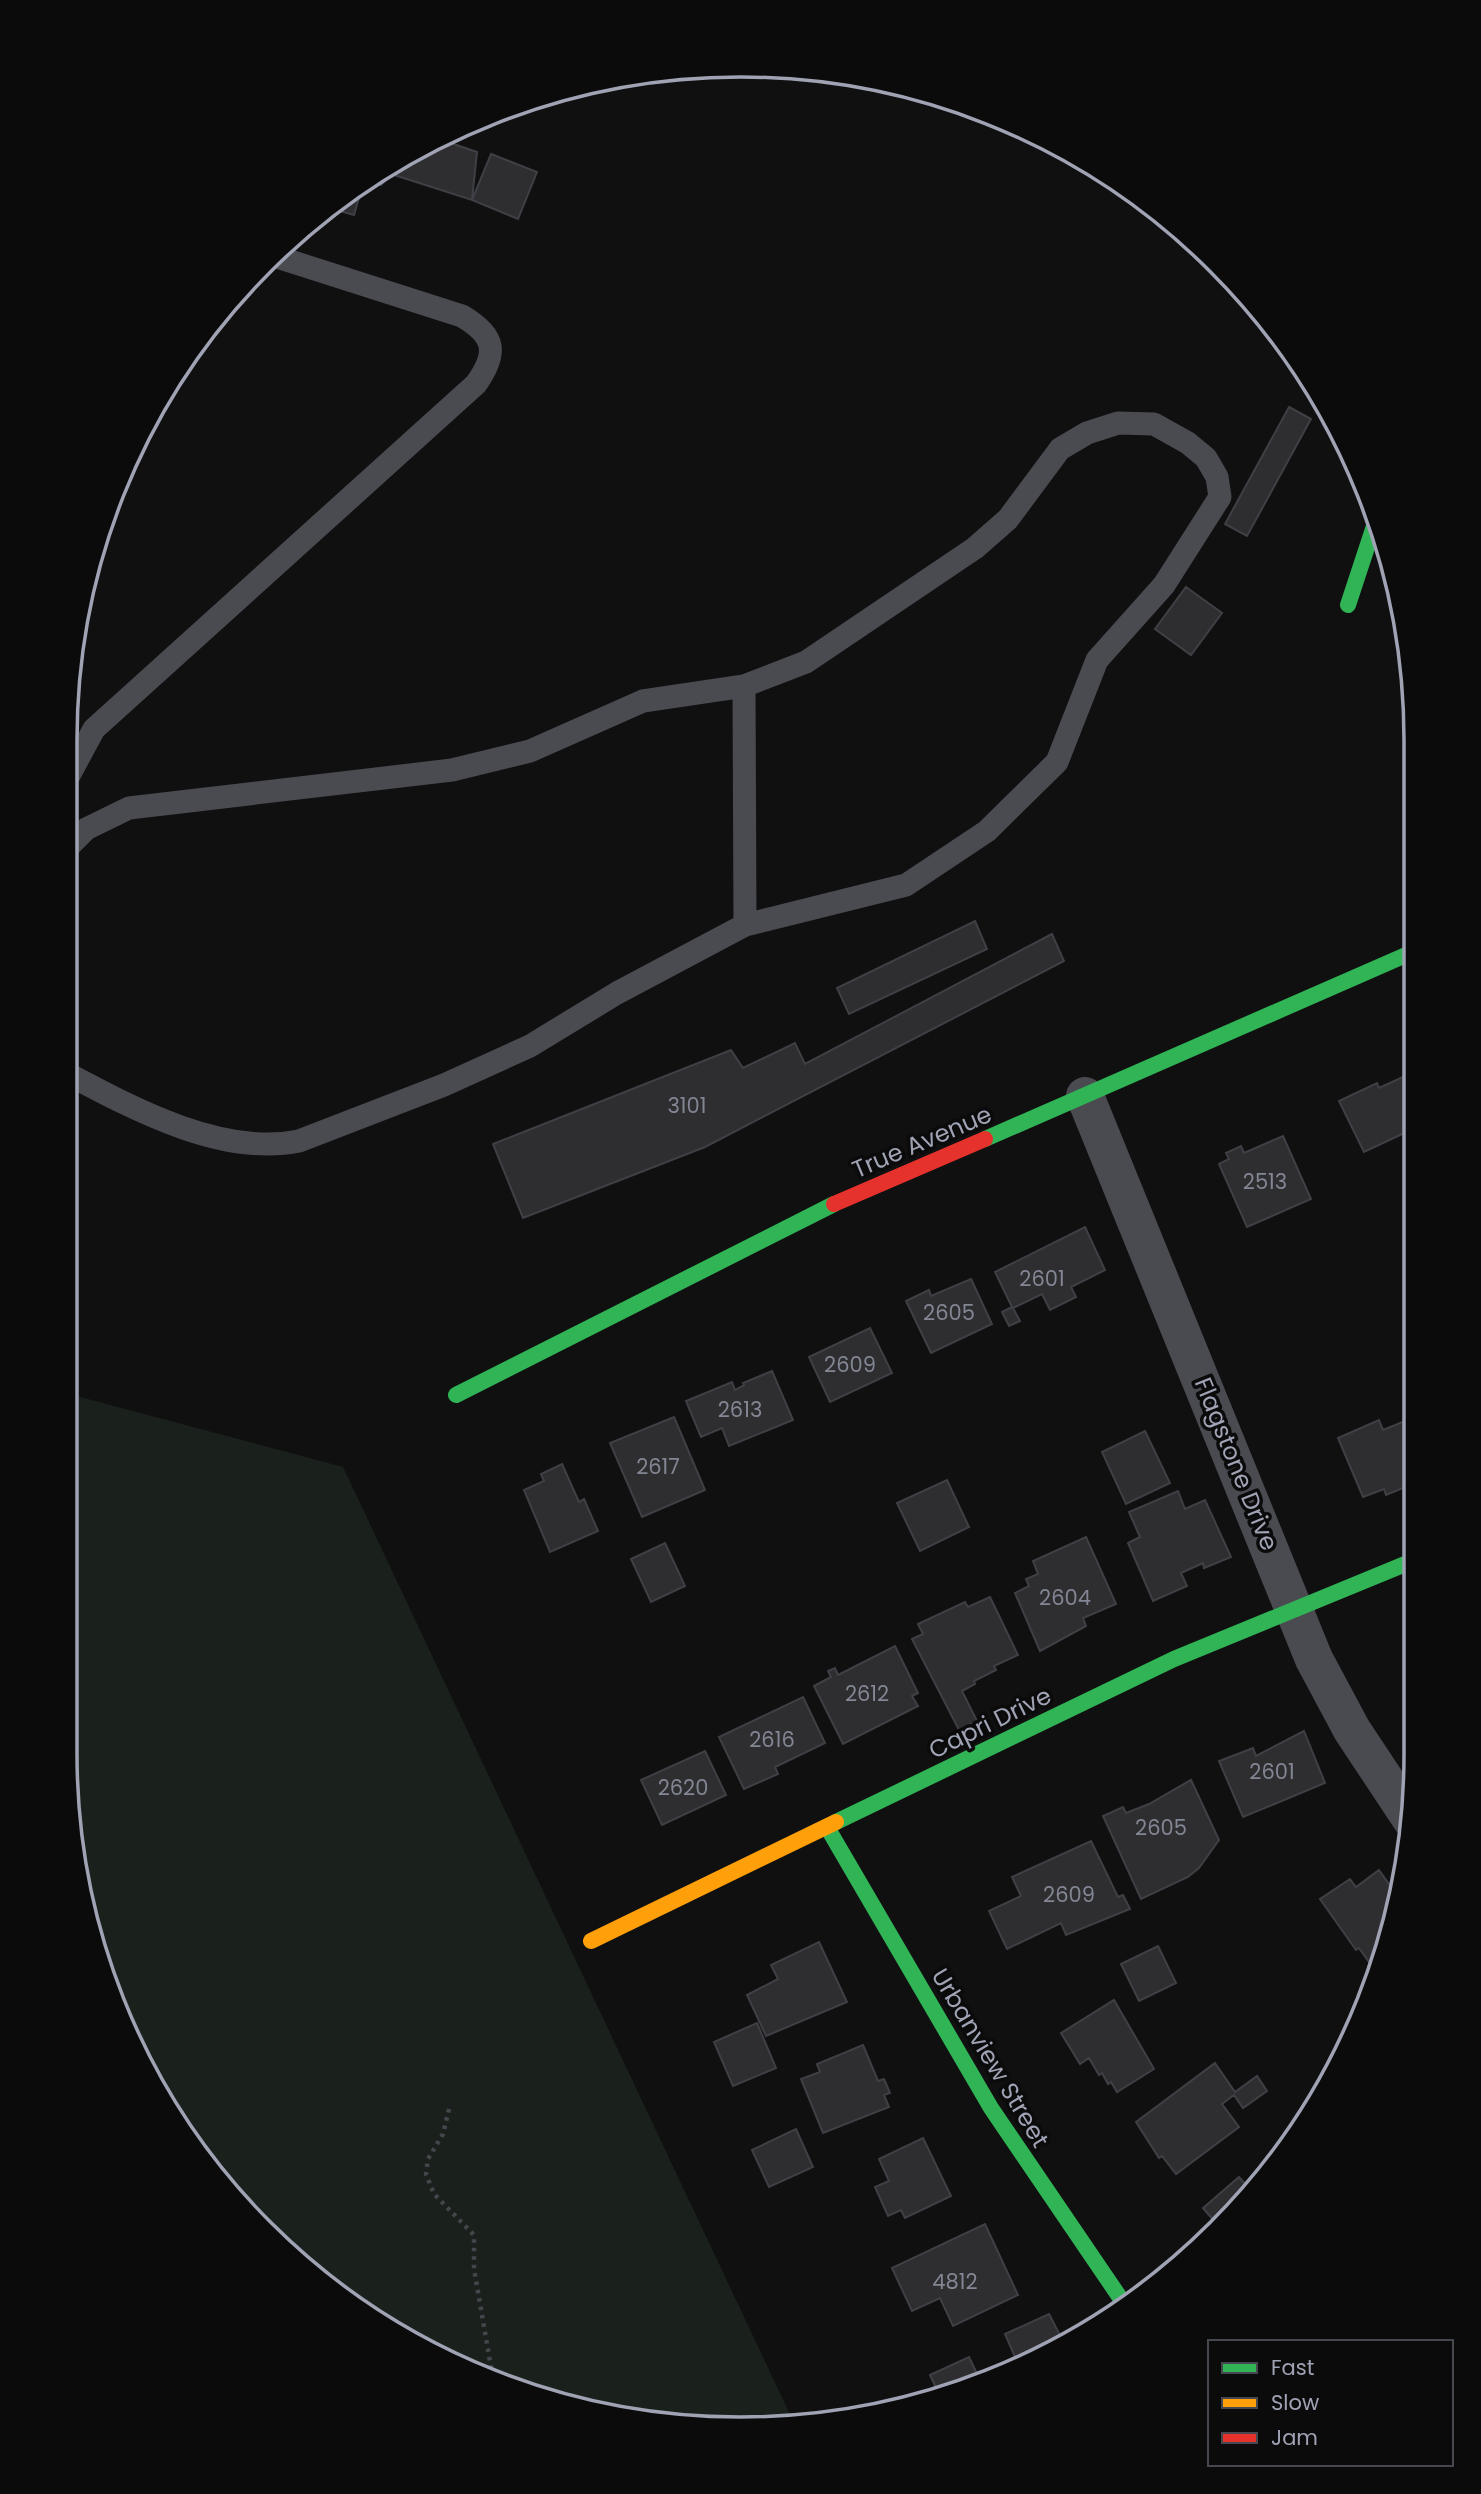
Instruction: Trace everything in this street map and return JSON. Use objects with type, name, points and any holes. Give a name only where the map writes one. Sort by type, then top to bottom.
[{"type":"street","points":[[1348,605],[1371,535]]},
{"type":"street","name":"True Avenue","points":[[456,1395],[816,1212],[1404,956]]},
{"type":"street","name":"Flagstone Drive","points":[[1085,1096],[1314,1659],[1352,1730],[1402,1805]]},
{"type":"street","name":"Capri Drive","points":[[591,1941],[1174,1659],[1404,1564]]},
{"type":"street","name":"Urbanview Street","points":[[827,1827],[991,2108],[1119,2298]]},
{"type":"lane","points":[[77,761],[94,729],[476,384],[491,363],[489,340],[481,327],[462,316],[283,260]]},
{"type":"lane","points":[[77,838],[86,829],[129,808],[452,770],[530,751],[643,701],[674,694],[744,686],[806,662],[975,548],[1009,519],[1060,449],[1087,433],[1118,423],[1154,424],[1188,443],[1206,458],[1217,477],[1220,497],[1193,542],[1164,585],[1097,660],[1057,762],[988,831],[905,885],[745,925],[617,993],[530,1046],[444,1085],[299,1141],[275,1146],[245,1144],[149,1117],[77,1079]]},
{"type":"lane","points":[[744,686],[745,925]]},
{"type":"path","points":[[449,2109],[443,2134],[428,2159],[426,2174],[434,2193],[474,2235],[474,2269],[491,2368]]},
{"type":"shaded area","points":[[77,1396],[343,1467],[790,2415],[697,2416],[611,2404],[527,2382],[447,2349],[409,2328],[337,2280],[271,2223],[214,2157],[189,2122],[145,2047],[112,1967],[100,1925],[90,1883],[78,1797]]},
{"type":"building","points":[[451,143],[477,152],[472,200],[394,175]]},
{"type":"building","points":[[491,154],[537,172],[518,219],[472,200]]},
{"type":"building","points":[[359,198],[354,215],[341,211]]},
{"type":"building","points":[[1289,407],[1311,419],[1247,536],[1225,524]]},
{"type":"building","points":[[1186,587],[1222,613],[1191,655],[1155,629]]},
{"type":"building","points":[[975,921],[987,949],[849,1014],[837,988]]},
{"type":"building","points":[[1052,934],[1064,961],[705,1147],[523,1218],[493,1144],[731,1050],[743,1068],[795,1043],[805,1064]]},
{"type":"building","points":[[1404,1076],[1404,1133],[1364,1152],[1339,1101],[1377,1083],[1379,1088]]},
{"type":"building","points":[[1283,1136],[1311,1199],[1247,1227],[1219,1164],[1229,1159],[1226,1153],[1241,1146],[1244,1153]]},
{"type":"building","points":[[1085,1227],[1105,1270],[1071,1287],[1076,1297],[1050,1310],[1042,1294],[1013,1308],[1020,1321],[1009,1326],[1002,1312],[1012,1307],[995,1272]]},
{"type":"building","points":[[971,1279],[992,1324],[931,1353],[906,1301],[929,1290],[931,1296]]},
{"type":"building","points":[[870,1328],[892,1373],[830,1402],[809,1357]]},
{"type":"building","points":[[772,1371],[793,1420],[729,1446],[722,1428],[701,1437],[686,1401],[732,1382],[735,1390],[744,1385],[743,1383]]},
{"type":"building","points":[[674,1417],[705,1490],[642,1517],[610,1443]]},
{"type":"building","points":[[1379,1420],[1383,1430],[1404,1421],[1404,1488],[1386,1495],[1384,1489],[1363,1497],[1338,1438]]},
{"type":"building","points":[[1145,1431],[1170,1483],[1126,1504],[1102,1452]]},
{"type":"building","points":[[562,1464],[579,1502],[584,1499],[598,1531],[550,1552],[524,1490],[544,1481],[541,1474]]},
{"type":"building","points":[[947,1480],[969,1527],[920,1551],[897,1503]]},
{"type":"building","points":[[1178,1491],[1185,1509],[1205,1500],[1231,1557],[1204,1568],[1203,1563],[1181,1573],[1187,1586],[1153,1601],[1128,1543],[1140,1537],[1129,1512]]},
{"type":"building","points":[[1086,1537],[1116,1604],[1083,1618],[1086,1626],[1040,1651],[1015,1593],[1029,1586],[1026,1579],[1038,1574],[1033,1561]]},
{"type":"building","points":[[665,1543],[685,1586],[651,1602],[631,1559]]},
{"type":"building","points":[[990,1597],[1018,1655],[994,1666],[996,1670],[974,1681],[975,1684],[962,1691],[977,1721],[959,1730],[912,1639],[923,1634],[918,1624],[965,1602],[968,1607]]},
{"type":"building","points":[[895,1646],[918,1693],[912,1696],[918,1706],[843,1744],[814,1686],[831,1677],[828,1671],[835,1668],[838,1675]]},
{"type":"building","points":[[803,1697],[825,1743],[775,1767],[778,1774],[744,1789],[719,1737]]},
{"type":"building","points":[[1304,1731],[1325,1783],[1243,1817],[1219,1761],[1253,1748],[1256,1756]]},
{"type":"building","points":[[705,1751],[726,1795],[662,1825],[641,1780]]},
{"type":"building","points":[[1191,1780],[1219,1840],[1199,1868],[1188,1877],[1141,1899],[1103,1816],[1123,1807],[1126,1813],[1149,1804]]},
{"type":"building","points":[[1091,1841],[1118,1897],[1123,1895],[1130,1909],[1066,1935],[1061,1923],[1007,1949],[989,1911],[1021,1896],[1012,1877]]},
{"type":"building","points":[[1379,1870],[1390,1886],[1370,1964],[1359,1948],[1356,1950],[1320,1899],[1350,1879],[1356,1887]]},
{"type":"building","points":[[819,1942],[847,2002],[766,2036],[747,1995],[778,1979],[771,1965]]},
{"type":"building","points":[[1158,1946],[1176,1983],[1139,2001],[1121,1964]]},
{"type":"building","points":[[1114,2000],[1154,2069],[1117,2092],[1111,2082],[1108,2084],[1102,2073],[1099,2075],[1089,2058],[1080,2064],[1061,2033]]},
{"type":"building","points":[[757,2023],[776,2068],[733,2086],[714,2042]]},
{"type":"building","points":[[863,2045],[878,2081],[884,2079],[890,2093],[884,2095],[889,2107],[823,2133],[801,2079],[820,2072],[817,2064]]},
{"type":"building","points":[[1215,2063],[1235,2092],[1257,2076],[1267,2091],[1243,2108],[1234,2095],[1222,2104],[1239,2127],[1176,2174],[1162,2156],[1159,2158],[1136,2122]]},
{"type":"building","points":[[796,2129],[813,2167],[769,2187],[752,2150]]},
{"type":"building","points":[[923,2138],[951,2196],[905,2218],[901,2210],[888,2216],[875,2187],[889,2181],[879,2159]]},
{"type":"building","points":[[1239,2177],[1245,2184],[1213,2220],[1203,2208]]},
{"type":"building","points":[[985,2224],[1018,2295],[953,2326],[940,2298],[912,2311],[892,2268]]},
{"type":"building","points":[[1049,2314],[1060,2335],[1015,2357],[1005,2334]]},
{"type":"building","points":[[969,2357],[977,2373],[936,2387],[930,2375]]},
{"type":"traffic: fast","points":[[1348,605],[1371,535]]},
{"type":"traffic: fast","points":[[985,1139],[1404,956]]},
{"type":"traffic: fast","points":[[456,1395],[834,1204]]},
{"type":"traffic: fast","points":[[836,1822],[1174,1659],[1404,1565]]},
{"type":"traffic: fast","points":[[827,1827],[991,2108],[1120,2297]]},
{"type":"traffic: slow","points":[[591,1941],[836,1822]]},
{"type":"traffic: jam","points":[[834,1204],[985,1139]]}]
